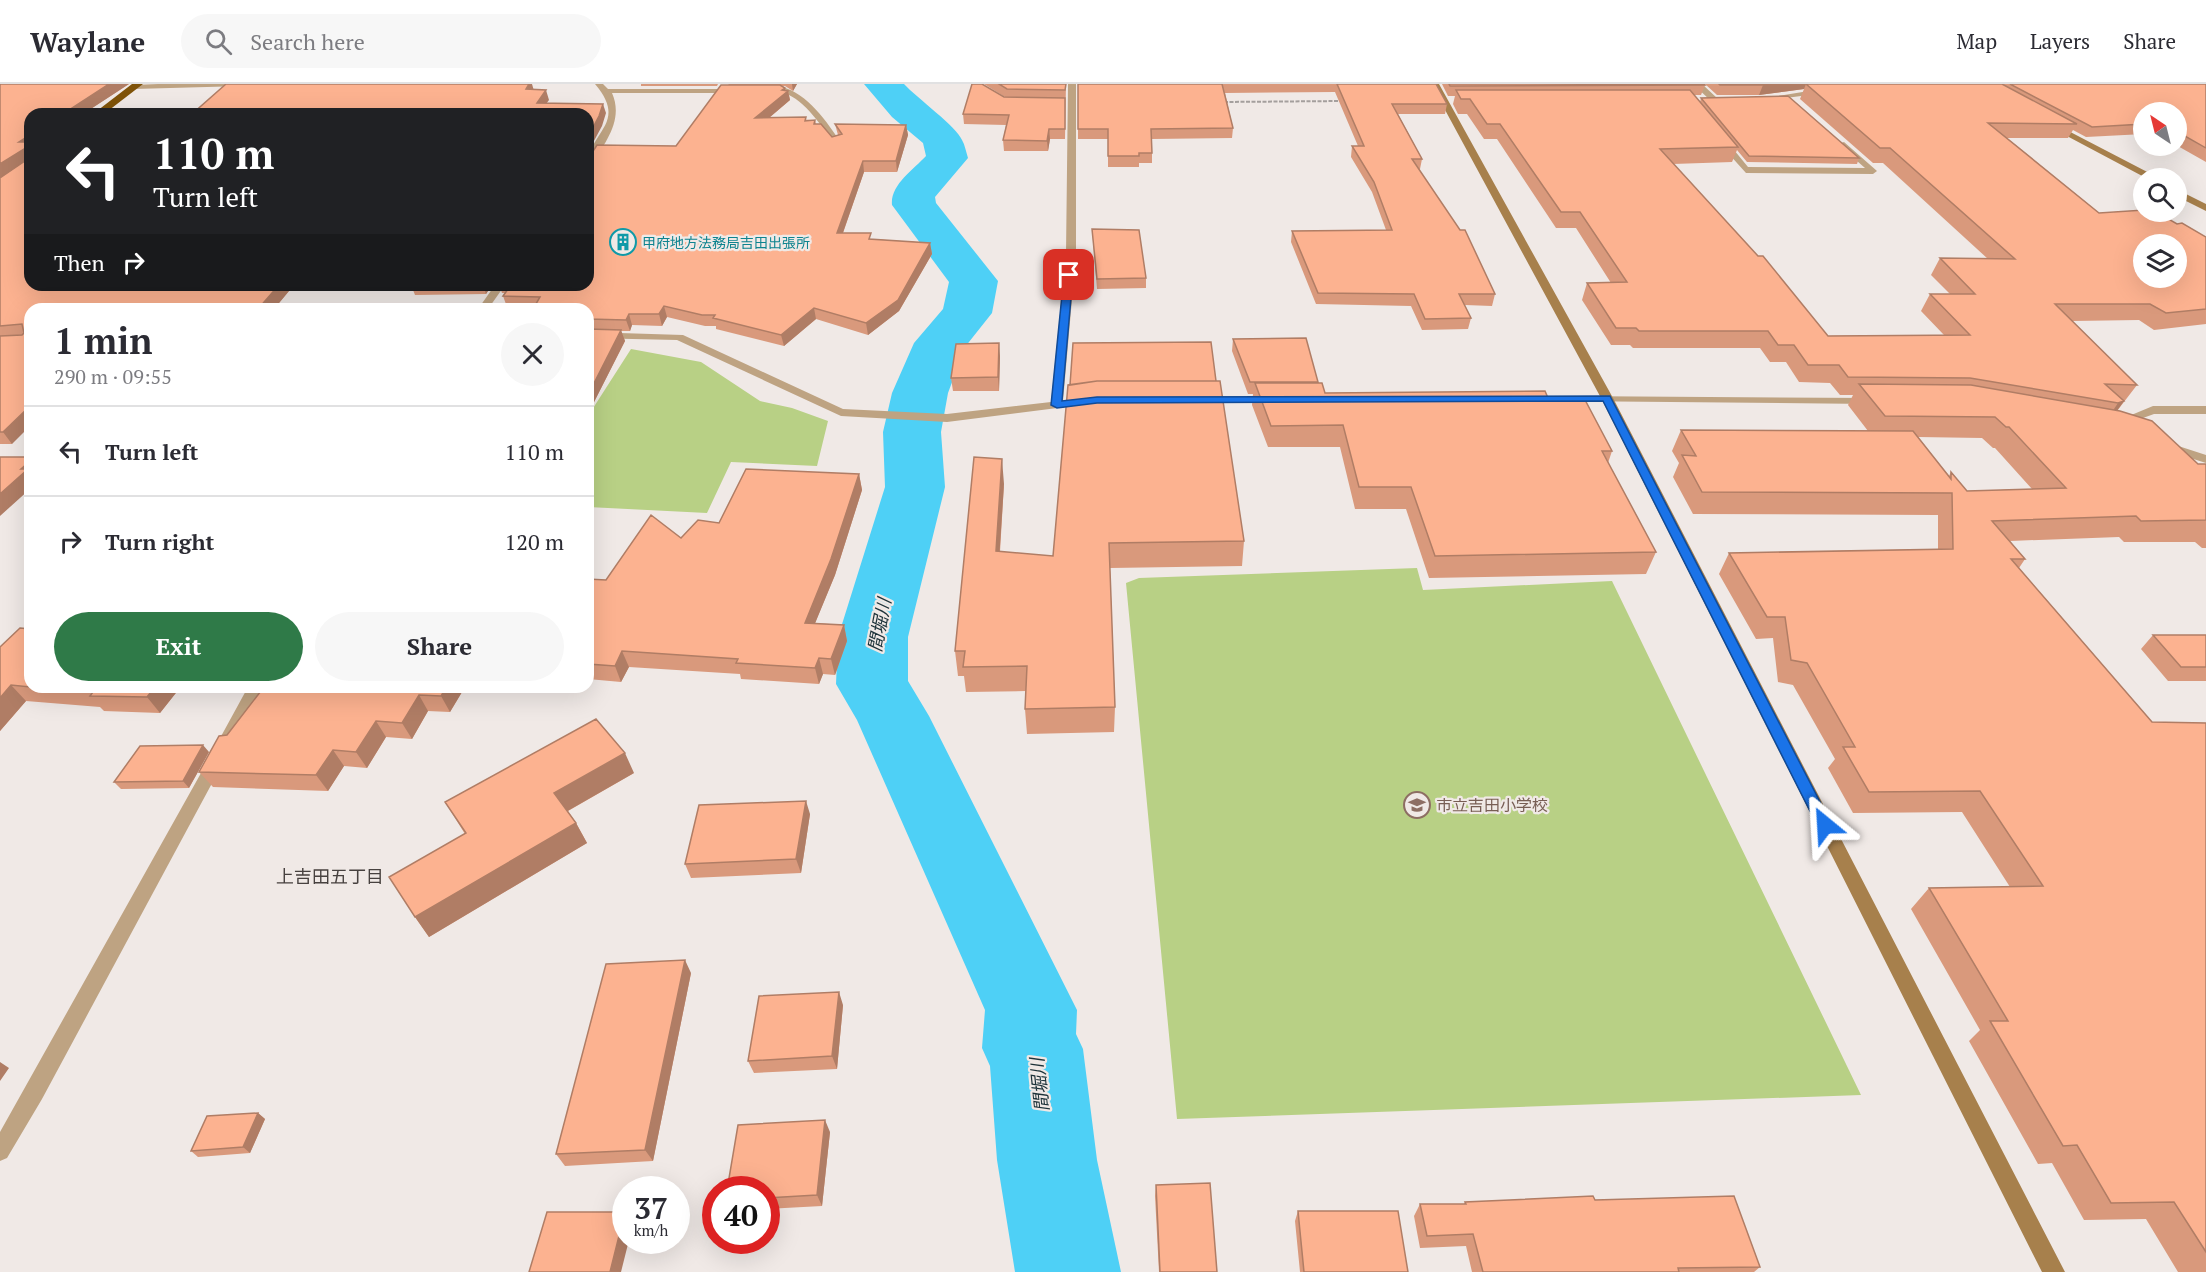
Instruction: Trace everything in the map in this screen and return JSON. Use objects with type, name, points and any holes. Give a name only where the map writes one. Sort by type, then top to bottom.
[{"type":"highway","points":[[106,108],[136,86]]},
{"type":"street","points":[[136,86],[243,84]]},
{"type":"street","points":[[594,153],[611,126],[614,108],[608,91],[599,84]]},
{"type":"street","points":[[1057,405],[1071,254],[1072,84]]},
{"type":"street","points":[[1435,84],[1450,100],[1606,398],[2054,1272]]},
{"type":"street","points":[[1697,84],[1714,99]]},
{"type":"street","points":[[761,91],[784,90],[796,97],[832,134],[837,143]]},
{"type":"street","points":[[1759,99],[1834,90]]},
{"type":"street","points":[[608,91],[749,91]]},
{"type":"street","points":[[1790,97],[1798,104]]},
{"type":"street","points":[[1697,99],[1725,99]]},
{"type":"street","points":[[2042,119],[2133,168]]},
{"type":"street","points":[[1717,135],[1746,170],[1873,171],[1840,141]]},
{"type":"street","points":[[2187,198],[2206,208]]},
{"type":"street","points":[[594,334],[679,337],[840,412],[947,418],[1097,400]]},
{"type":"street","points":[[1191,400],[1285,399]]},
{"type":"street","points":[[1555,399],[1888,401]]},
{"type":"street","points":[[2128,434],[2107,427],[2153,410],[2206,410]]},
{"type":"street","points":[[2159,444],[2206,459]]},
{"type":"street","points":[[2190,454],[2206,469]]},
{"type":"street","points":[[0,1151],[35,1092],[253,693]]},
{"type":"path","points":[[1225,102],[1344,101]]},
{"type":"green space","points":[[631,349],[701,362],[760,401],[792,408],[828,421],[817,466],[731,462],[707,513],[594,507],[594,407]]},
{"type":"green space","points":[[1417,568],[1423,590],[1612,581],[1861,1095],[1177,1119],[1126,583],[1139,578]]},
{"type":"building","points":[[0,84],[109,84],[72,108],[24,108],[24,139],[19,142],[24,142],[24,149],[0,164]]},
{"type":"building","points":[[226,84],[529,84],[526,89],[546,90],[537,103],[603,104],[594,126],[594,108],[199,108]]},
{"type":"building","points":[[972,84],[982,84],[1004,97],[1065,98],[1065,129],[1049,129],[1047,141],[1003,140],[1009,115],[963,114]]},
{"type":"building","points":[[999,84],[1066,84],[1065,90],[1007,89]]},
{"type":"building","points":[[1078,84],[1222,84],[1233,128],[1151,129],[1152,153],[1139,153],[1139,156],[1108,156],[1108,129],[1078,129]]},
{"type":"building","points":[[1337,84],[1436,84],[1447,104],[1392,104],[1422,159],[1412,159],[1460,230],[1465,230],[1495,294],[1459,294],[1471,318],[1425,319],[1414,294],[1318,293],[1292,231],[1392,230],[1374,182],[1352,146],[1364,146]]},
{"type":"building","points":[[1449,84],[1704,84],[1705,85],[1450,86]]},
{"type":"building","points":[[1719,84],[1770,84],[1720,85]]},
{"type":"building","points":[[1806,84],[2002,84],[2077,124],[1988,123],[2099,213],[2133,211],[2133,222],[2182,223],[2206,237],[2206,309],[2166,313],[2150,304],[2055,304],[2137,385],[2105,384],[2124,401],[2118,403],[1970,378],[1848,377],[1839,365],[1808,365],[1794,345],[1778,345],[1768,331],[1639,331],[1636,328],[1616,328],[1587,283],[1627,282],[1580,212],[1561,212],[1500,124],[1487,124],[1470,99],[1461,99],[1456,90],[1690,90],[1738,147],[1660,149],[1758,256],[1763,256],[1828,336],[1970,335],[1930,294],[1975,294],[1940,258],[2015,259],[1890,148],[1880,148]]},
{"type":"building","points":[[2010,84],[2206,84],[2206,148],[2187,137],[2187,102],[2133,102],[2133,125],[2092,127]]},
{"type":"building","points":[[721,85],[780,85],[785,88],[782,90],[788,91],[755,118],[806,117],[805,121],[815,120],[814,124],[821,124],[832,137],[842,134],[835,124],[906,125],[896,161],[863,161],[837,233],[871,233],[869,239],[930,243],[898,300],[866,323],[814,308],[781,335],[713,318],[715,315],[702,315],[664,306],[659,314],[629,314],[626,320],[594,319],[594,303],[536,303],[540,297],[503,296],[507,291],[594,291],[594,150],[597,145],[676,146]]},
{"type":"building","points":[[1788,96],[1859,158],[1749,156],[1701,98]]},
{"type":"building","points":[[24,162],[24,291],[274,291],[263,303],[24,303],[24,333],[22,324],[0,326],[0,178]]},
{"type":"building","points":[[1092,229],[1139,230],[1146,278],[1097,279]]},
{"type":"building","points":[[594,329],[621,330],[594,383]]},
{"type":"building","points":[[24,333],[24,412],[3,432],[0,432],[0,336]]},
{"type":"building","points":[[1306,338],[1318,382],[1250,382],[1233,339]]},
{"type":"building","points":[[1211,342],[1216,381],[1097,381],[1070,385],[1073,343]]},
{"type":"building","points":[[999,343],[998,377],[951,378],[956,344]]},
{"type":"building","points":[[1097,381],[1220,381],[1244,541],[1109,543],[1115,707],[1025,709],[1027,666],[963,667],[965,651],[955,651],[974,457],[1002,459],[996,551],[1053,556],[1068,385]]},
{"type":"building","points":[[1255,383],[1322,383],[1325,393],[1545,391],[1548,398],[1584,398],[1612,451],[1602,451],[1656,552],[1435,556],[1411,487],[1359,487],[1343,425],[1271,426]]},
{"type":"building","points":[[1859,384],[1971,385],[2120,411],[2152,421],[2198,464],[2206,464],[2206,520],[2141,521],[2136,516],[1992,521],[2025,559],[2011,559],[2152,722],[2206,723],[2206,1252],[2174,1202],[2111,1203],[2077,1145],[2063,1146],[1990,1021],[2008,1021],[1929,888],[2043,886],[1980,791],[1869,792],[1843,747],[1855,747],[1807,663],[1791,660],[1785,617],[1767,617],[1729,553],[1953,549],[1952,493],[1702,492],[1682,455],[1696,456],[1681,430],[1913,431],[1951,479],[1951,472],[1967,491],[2066,488],[2009,427],[1995,417],[1885,416]]},
{"type":"building","points":[[0,457],[24,457],[24,466],[21,469],[24,469],[24,473],[0,494]]},
{"type":"building","points":[[746,469],[859,474],[831,559],[805,623],[844,625],[831,659],[819,658],[815,668],[736,663],[738,659],[622,651],[615,666],[594,664],[594,579],[606,580],[651,515],[681,538],[698,520],[719,523]]},
{"type":"building","points":[[20,628],[24,628],[24,686],[11,685],[0,698],[0,647]]},
{"type":"building","points":[[2153,635],[2206,635],[2206,667],[2181,667]]},
{"type":"building","points":[[92,693],[150,693],[147,697],[90,696]]},
{"type":"building","points":[[259,693],[443,693],[441,696],[419,695],[402,723],[376,721],[356,752],[333,750],[316,775],[199,772],[219,736],[227,735]]},
{"type":"building","points":[[596,719],[625,753],[554,793],[576,823],[415,917],[389,877],[466,833],[445,802]]},
{"type":"building","points":[[203,745],[183,781],[114,782],[140,746]]},
{"type":"building","points":[[806,801],[796,859],[685,864],[699,805]]},
{"type":"building","points":[[685,960],[645,1150],[556,1154],[606,964]]},
{"type":"building","points":[[839,992],[832,1056],[748,1061],[759,996]]},
{"type":"building","points":[[258,1113],[243,1147],[191,1151],[207,1116]]},
{"type":"building","points":[[825,1120],[817,1195],[780,1197],[780,1176],[729,1176],[738,1125]]},
{"type":"building","points":[[1210,1183],[1217,1272],[1160,1272],[1156,1185]]},
{"type":"building","points":[[1593,1196],[1595,1200],[1734,1196],[1760,1267],[1678,1268],[1679,1272],[1483,1272],[1473,1234],[1427,1236],[1420,1204],[1466,1204],[1465,1202]]},
{"type":"building","points":[[1298,1211],[1398,1211],[1408,1272],[1304,1272]]},
{"type":"building","points":[[547,1212],[612,1212],[612,1254],[614,1254],[610,1272],[529,1272]]},
{"type":"waterway","name":"間堀川","points":[[883,84],[906,109],[942,139],[947,158],[913,195],[914,205],[974,281],[967,313],[940,343],[920,393],[912,432],[915,487],[873,637],[872,684],[892,716],[1031,1010],[1029,1048],[1036,1049],[1047,1160],[1068,1272]]},
{"type":"place","name":"甲府地方法務局吉田出張所","points":[[623,242]]},
{"type":"place","name":"市立吉田小学校","points":[[1417,805]]},
{"type":"district","name":"上吉田五丁目","points":[[330,876]]},
{"type":"route","points":[[1069,275],[1057,405],[1097,400],[1606,398],[1825,825]]}]
